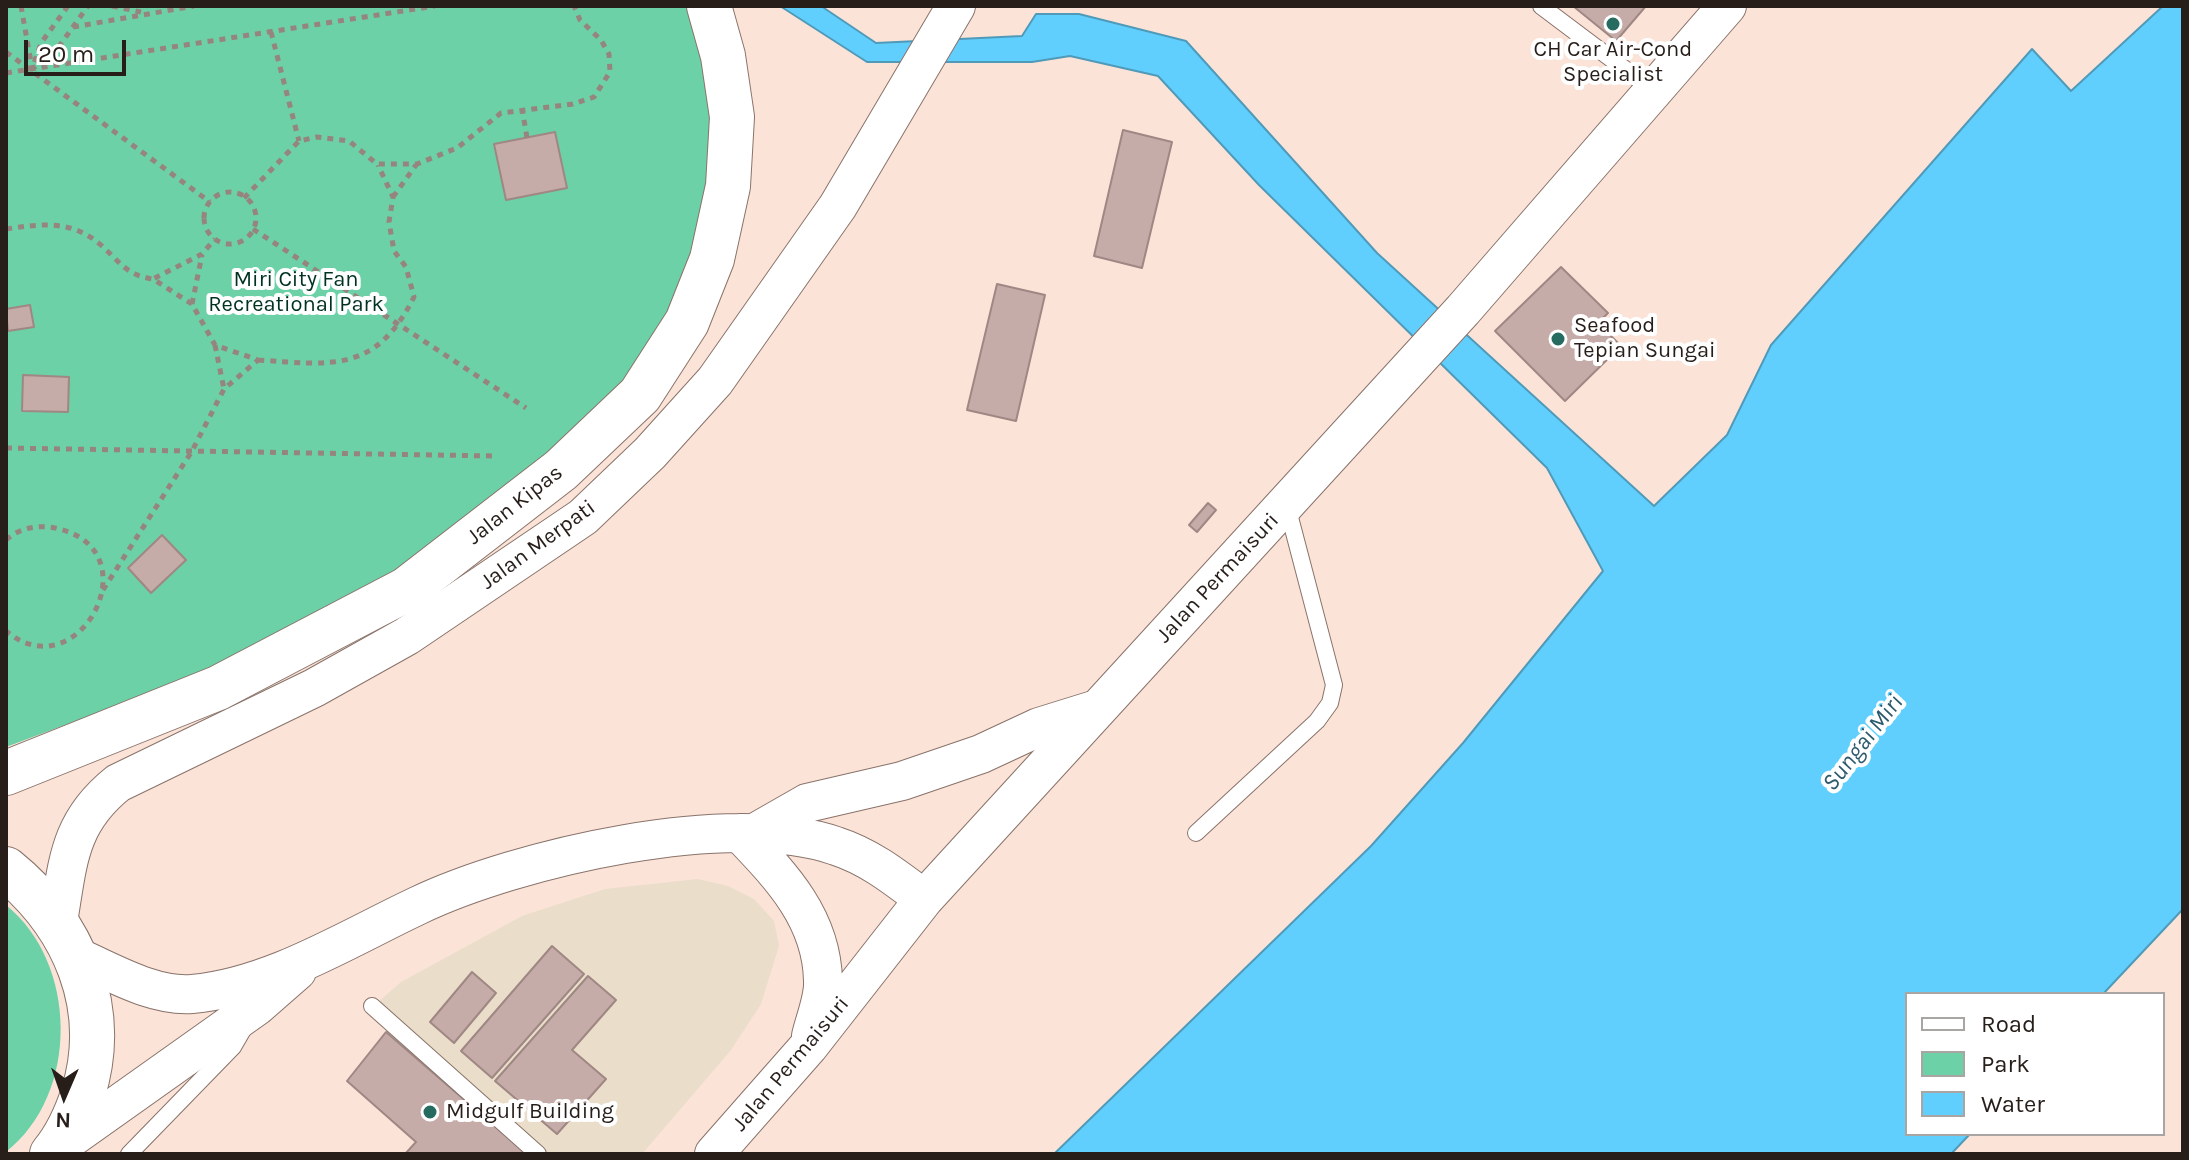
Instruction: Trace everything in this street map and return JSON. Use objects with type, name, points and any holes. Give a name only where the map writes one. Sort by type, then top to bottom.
[{"type":"main road","name":"Jalan Kipas","points":[[6,773],[218,688],[407,589],[561,470],[640,395],[687,322],[712,259],[728,186],[732,117],[723,56],[709,6]]},
{"type":"main road","points":[[6,869],[34,891],[68,940],[89,995],[93,1035],[89,1075],[77,1113],[55,1151]]},
{"type":"street","name":"Jalan Merpati","points":[[68,940],[77,833],[94,802],[151,764],[314,688],[407,636],[583,517],[650,453],[715,381],[838,206],[956,6]]},
{"type":"street","name":"Jalan Permaisuri","points":[[714,1154],[809,1046],[924,899],[1463,310],[1727,6]]},
{"type":"street","points":[[749,832],[807,803],[902,781],[981,754],[1039,727],[1098,708]]},
{"type":"street","points":[[68,940],[155,990],[190,994],[224,988],[308,961],[420,904],[494,876],[645,841],[749,832],[798,836],[837,846],[880,866],[924,899]]},
{"type":"street","points":[[749,832],[788,882],[811,921],[823,982],[809,1046]]},
{"type":"street","points":[[55,1151],[257,1006],[308,961]]},
{"type":"lane","points":[[1541,6],[1654,91]]},
{"type":"lane","points":[[1196,833],[1317,721],[1330,703],[1334,685],[1286,505]]},
{"type":"lane","points":[[129,1154],[233,1047],[257,1006]]},
{"type":"lane","points":[[372,1006],[538,1154]]},
{"type":"path","points":[[21,6],[32,69]]},
{"type":"path","points":[[58,6],[60,17]]},
{"type":"path","points":[[32,69],[41,43],[68,6]]},
{"type":"path","points":[[32,69],[55,52],[88,6]]},
{"type":"path","points":[[112,6],[137,13],[172,10],[181,6]]},
{"type":"path","points":[[73,27],[194,6]]},
{"type":"path","points":[[6,73],[435,6]]},
{"type":"path","points":[[377,164],[417,164],[457,148],[501,113],[573,104],[594,97],[610,72],[609,54],[601,40],[580,20],[574,6]]},
{"type":"path","points":[[271,32],[299,141]]},
{"type":"path","points":[[6,52],[210,202]]},
{"type":"path","points":[[522,108],[527,138]]},
{"type":"path","points":[[244,198],[299,141],[317,137],[349,141],[377,164],[393,197]]},
{"type":"path","points":[[215,345],[258,360],[317,365],[350,360],[382,343],[399,326],[414,297],[406,267],[394,251],[389,222],[393,197],[417,164]]},
{"type":"path","points":[[225,193],[244,198],[255,214],[253,229],[234,244],[215,239],[204,219],[210,202],[225,193]]},
{"type":"path","points":[[6,229],[54,222],[100,244],[121,268],[153,279],[192,304],[215,345],[224,389]]},
{"type":"path","points":[[253,229],[526,408]]},
{"type":"path","points":[[153,279],[202,254],[215,239]]},
{"type":"path","points":[[192,304],[202,254]]},
{"type":"path","points":[[6,631],[32,644],[53,644],[72,637],[89,625],[103,590],[192,451],[224,389],[258,360]]},
{"type":"path","points":[[6,448],[496,456]]},
{"type":"path","points":[[6,540],[28,528],[48,526],[66,530],[82,540],[95,554],[102,572],[103,590]]},
{"type":"shaded area","points":[[698,879],[728,886],[754,899],[774,921],[779,946],[761,1004],[731,1050],[642,1154],[550,1154],[377,1003],[401,982],[522,916],[605,889]]},
{"type":"green space","name":"Miri City Fan Recreational Park","points":[[6,6],[690,6],[698,24],[718,145],[696,239],[677,295],[638,366],[497,500],[395,570],[193,677],[6,747]]},
{"type":"green space","points":[[6,905],[30,930],[47,960],[57,993],[61,1028],[58,1064],[47,1097],[30,1127],[6,1152]]},
{"type":"water","name":"Sungai Miri","points":[[780,6],[821,6],[876,43],[1022,36],[1036,14],[1079,14],[1186,41],[1377,253],[1654,506],[1727,435],[1771,345],[2032,49],[2071,91],[2163,6],[2183,6],[2183,909],[2105,992],[1905,992],[1905,1136],[1968,1136],[1951,1154],[1054,1154],[1371,846],[1463,743],[1603,571],[1547,468],[1259,185],[1158,76],[1070,56],[1032,62],[867,62]]},
{"type":"building","name":"CH Car Air-Cond Specialist","points":[[1573,6],[1646,6],[1616,41]]},
{"type":"building","points":[[1123,130],[1172,142],[1142,268],[1094,256]]},
{"type":"building","points":[[555,132],[567,188],[506,200],[494,144]]},
{"type":"building","name":"Seafood Tepian Sungai","points":[[1561,267],[1608,313],[1598,323],[1621,346],[1565,401],[1495,331]]},
{"type":"building","points":[[997,284],[1045,295],[1016,421],[967,410]]},
{"type":"building","points":[[30,305],[34,327],[8,331],[6,309]]},
{"type":"building","points":[[23,375],[69,377],[68,412],[22,411]]},
{"type":"building","points":[[1208,503],[1216,510],[1197,532],[1189,525]]},
{"type":"building","points":[[162,535],[186,560],[151,593],[128,568]]},
{"type":"building","points":[[552,946],[584,974],[492,1078],[461,1051]]},
{"type":"building","points":[[472,972],[496,993],[454,1043],[430,1022]]},
{"type":"building","points":[[588,976],[616,1000],[572,1050],[606,1079],[557,1134],[495,1081]]},
{"type":"building","name":"Midgulf Building","points":[[386,1032],[527,1154],[405,1154],[416,1142],[347,1081]]},
{"type":"place","name":"CH Car Air-Cond Specialist","points":[[1613,24]]},
{"type":"place","name":"Seafood Tepian Sungai","points":[[1558,339]]},
{"type":"place","name":"Midgulf Building","points":[[430,1112]]}]
